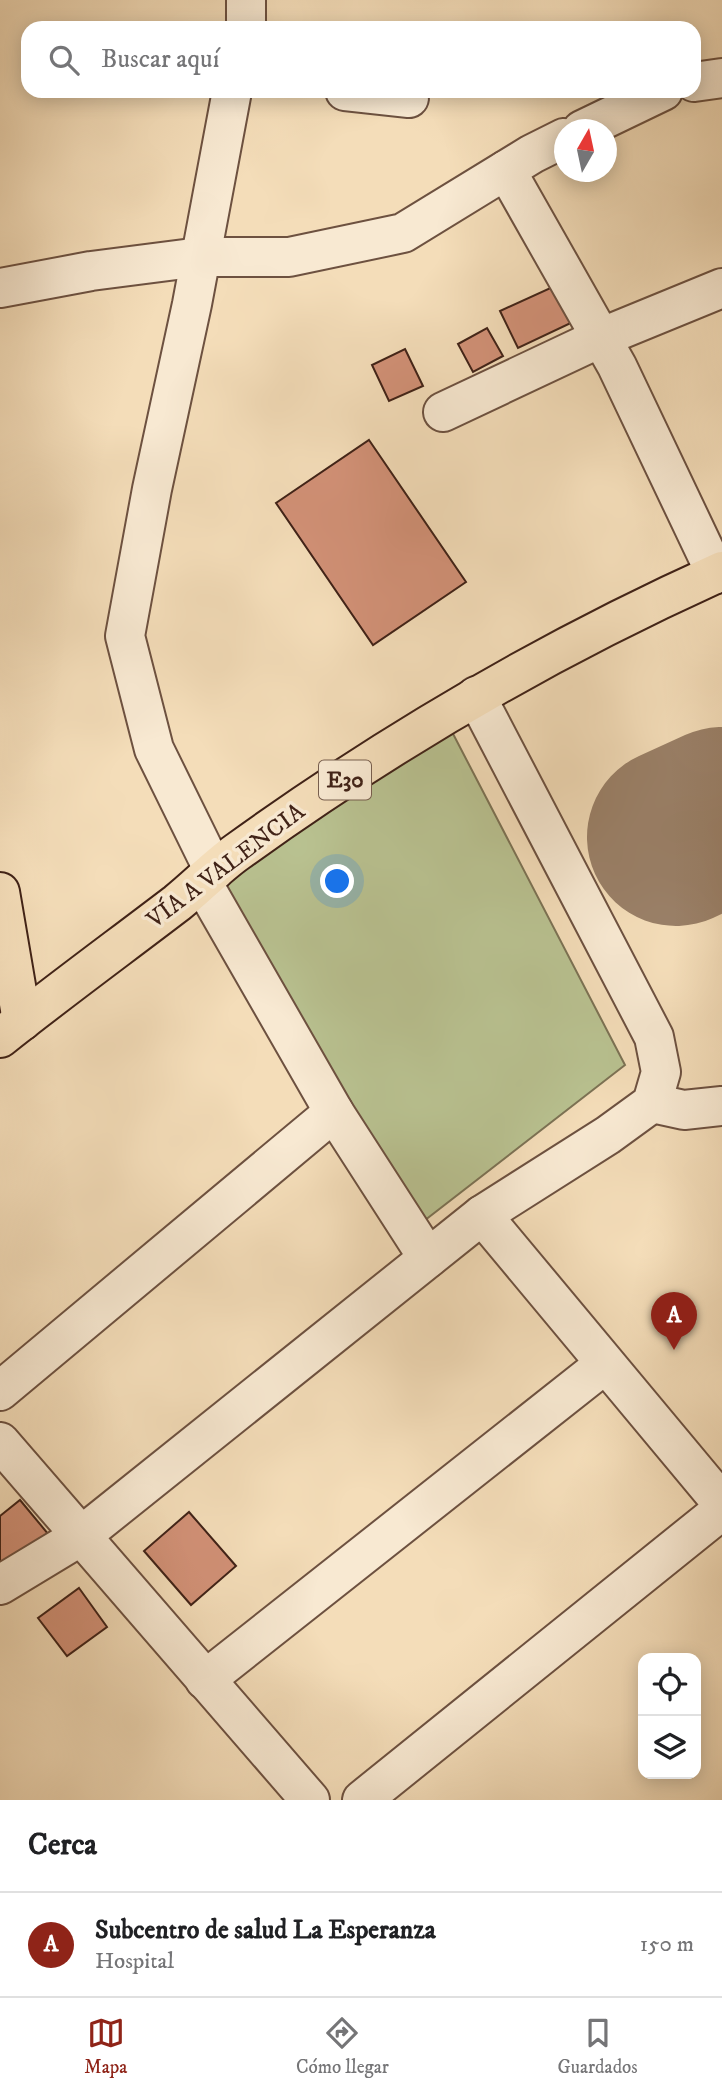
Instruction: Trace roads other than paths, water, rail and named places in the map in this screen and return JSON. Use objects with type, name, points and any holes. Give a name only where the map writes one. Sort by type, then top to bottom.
[{"type":"main road","name":"VÍA A VALENCIA","points":[[11,1029],[235,853],[338,784],[477,696],[647,606],[719,572]]},
{"type":"main road","points":[[0,892],[11,1029]]},
{"type":"street","points":[[246,0],[246,21]]},
{"type":"street","points":[[701,81],[722,78]]},
{"type":"street","points":[[231,98],[125,636],[154,749],[208,876],[334,1112],[428,1258]]},
{"type":"street","points":[[605,119],[648,98]]},
{"type":"street","points":[[0,288],[91,271],[200,257],[289,257],[403,233],[554,144]]},
{"type":"street","points":[[506,170],[617,366],[719,572]]},
{"type":"street","points":[[443,412],[600,338],[722,288]]},
{"type":"street","points":[[0,1585],[81,1535],[482,1215],[608,1135],[652,1103],[661,1072],[654,1037],[477,696]]},
{"type":"street","points":[[652,1103],[684,1110],[722,1107]]},
{"type":"street","points":[[0,1391],[334,1112]]},
{"type":"street","points":[[482,1215],[722,1503]]},
{"type":"street","points":[[205,1680],[605,1364]]},
{"type":"street","points":[[0,1442],[310,1800]]},
{"type":"street","points":[[362,1800],[722,1510]]},
{"type":"place","name":"Subcentro de salud La Esperanza","points":[[674,1350]]}]
